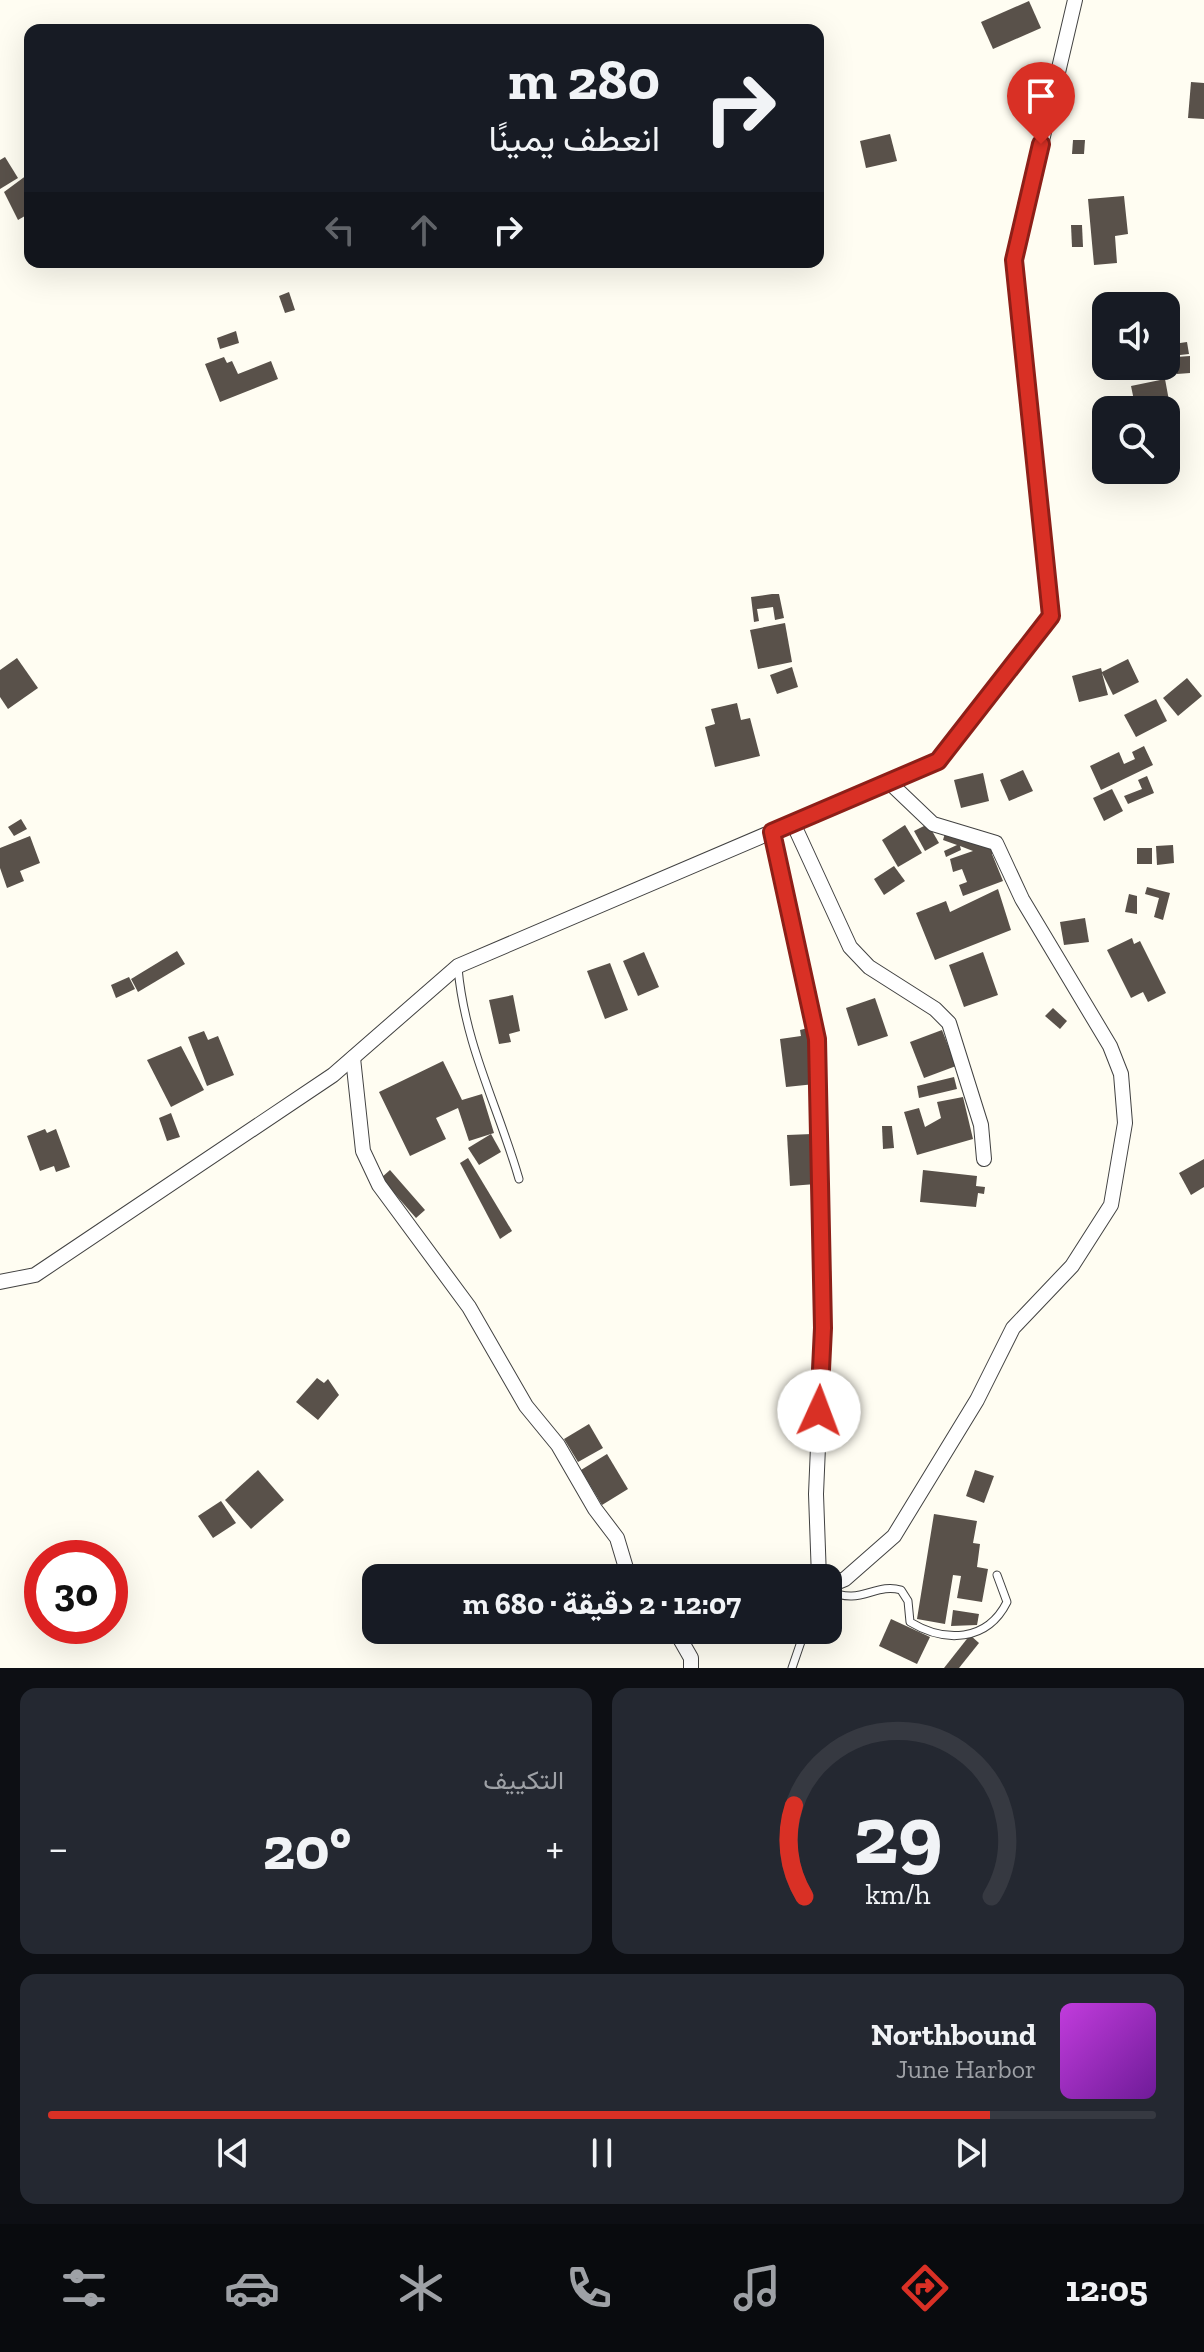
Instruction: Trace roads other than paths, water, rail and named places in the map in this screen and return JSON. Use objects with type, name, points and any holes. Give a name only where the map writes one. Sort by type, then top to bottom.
[{"type":"street","points":[[0,1282],[35,1275],[333,1075],[458,966],[938,761],[1051,616],[1014,260],[1075,0]]},
{"type":"street","points":[[842,1581],[894,1536],[977,1400],[1013,1328],[1063,1277],[1111,1205],[1125,1123],[1121,1074],[1110,1046],[1022,899],[996,843],[933,824],[889,782]]},
{"type":"street","points":[[793,823],[850,947],[869,967],[935,1009],[949,1023],[981,1125],[984,1159]]},
{"type":"street","points":[[772,832],[817,1039],[823,1328],[816,1494],[818,1564]]},
{"type":"street","points":[[353,1058],[363,1151],[379,1185],[469,1307],[526,1406],[558,1445],[595,1509],[617,1538],[625,1564]]},
{"type":"street","points":[[683,1644],[691,1658],[691,1668]]},
{"type":"lane","points":[[458,966],[461,1003],[480,1074],[502,1122],[519,1179]]},
{"type":"lane","points":[[842,1596],[858,1598],[891,1587],[901,1590],[908,1601],[910,1622],[921,1629],[967,1637],[983,1631],[1000,1615],[1007,1602],[997,1575]]},
{"type":"lane","points":[[792,1668],[800,1644]]}]
